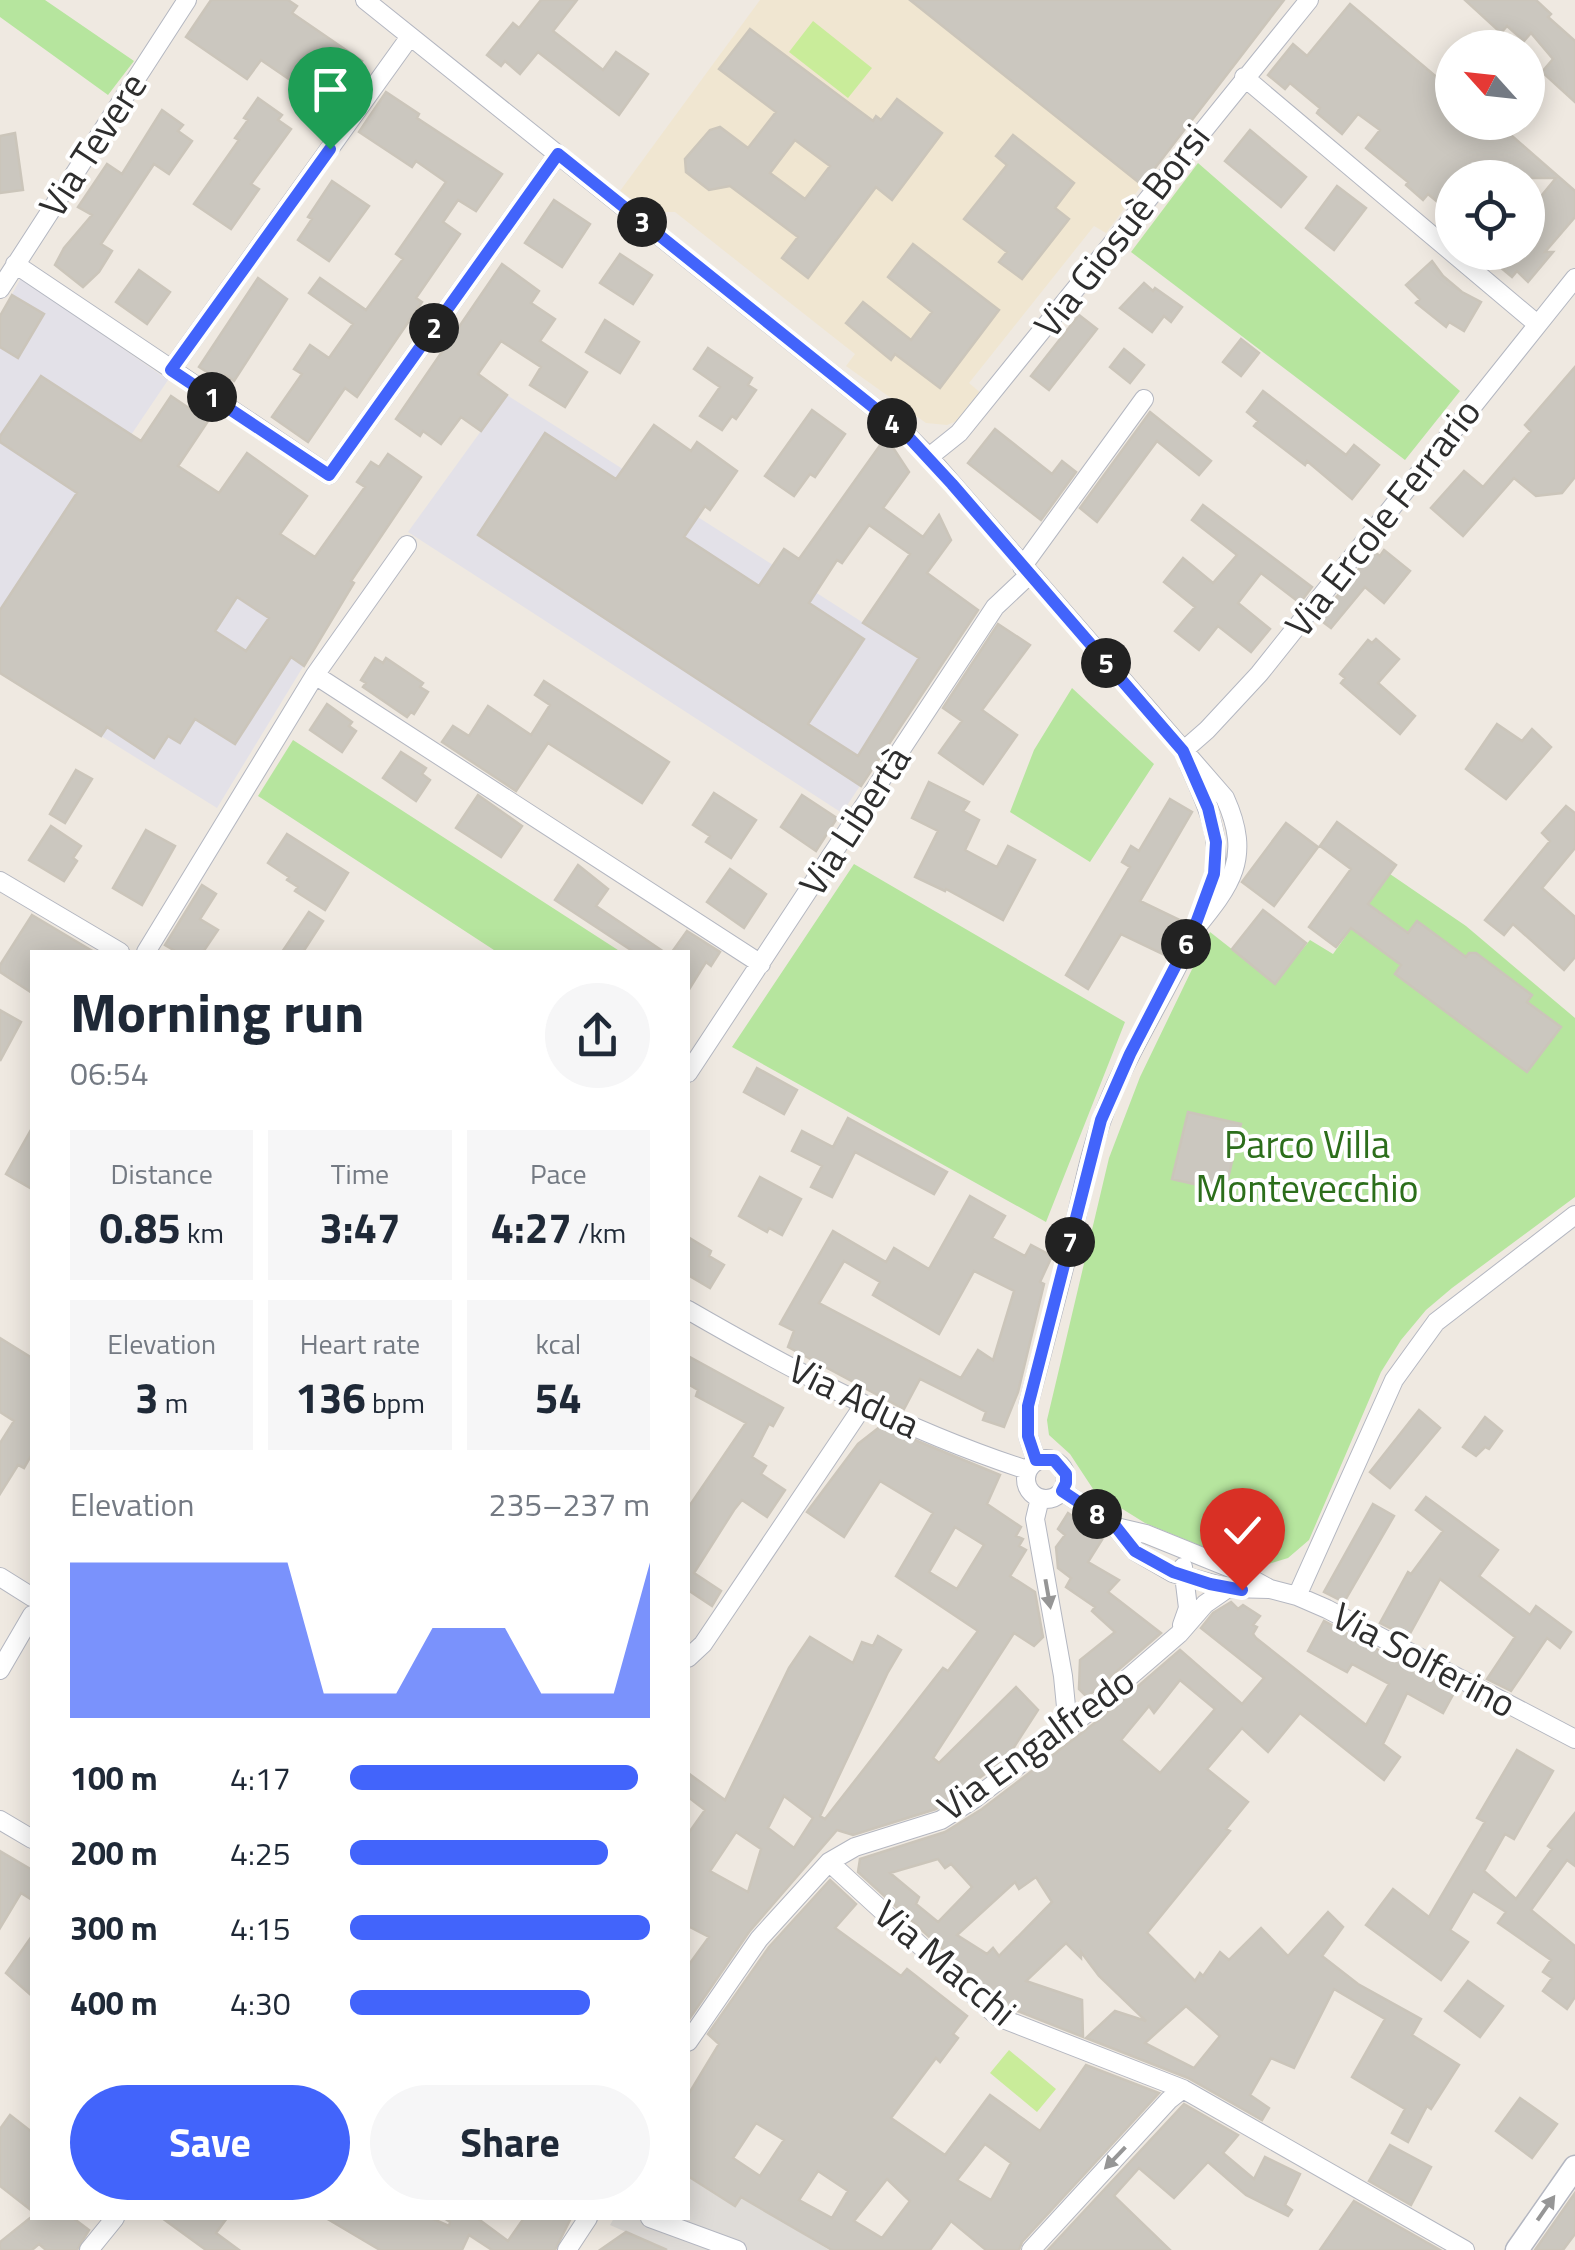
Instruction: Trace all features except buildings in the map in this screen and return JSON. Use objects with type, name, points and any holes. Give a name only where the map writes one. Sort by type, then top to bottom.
[{"type":"street","name":"Via Tevere","points":[[0,289],[187,0]]},
{"type":"street","points":[[365,0],[903,431],[1225,798],[1238,840],[1238,862],[1232,878],[1192,934],[1101,1120],[1028,1406],[1032,1465],[1027,1487],[1040,1498],[1052,1498],[1062,1491],[1066,1483],[1062,1466],[1054,1460],[1032,1465]]},
{"type":"street","name":"Via Giosuè Borsi","points":[[929,457],[959,433],[1309,0]]},
{"type":"street","points":[[171,370],[409,38]]},
{"type":"street","points":[[1244,76],[1536,324]]},
{"type":"street","points":[[15,264],[329,475],[558,154]]},
{"type":"street","name":"Via Ercole Ferrario","points":[[1183,751],[1259,674],[1575,278]]},
{"type":"street","name":"Via Libertà","points":[[690,1070],[995,608],[1026,571],[1144,399]]},
{"type":"street","points":[[147,950],[315,675],[408,545]]},
{"type":"street","points":[[315,675],[761,964]]},
{"type":"street","points":[[0,880],[117,950]]},
{"type":"street","points":[[1297,1596],[1394,1380],[1413,1349],[1436,1322],[1575,1215]]},
{"type":"street","name":"Via Adua","points":[[690,1311],[863,1406],[978,1454],[1032,1465]]},
{"type":"street","points":[[690,1656],[703,1644],[863,1406]]},
{"type":"street","name":"Via Solferino","points":[[1062,1491],[1116,1527],[1135,1551],[1185,1576],[1228,1588],[1270,1589],[1297,1596],[1575,1740]]},
{"type":"street","points":[[1040,1498],[1035,1519],[1063,1676],[1068,1727]]},
{"type":"street","name":"Via Solferino","points":[[1116,1527],[1146,1534],[1235,1570],[1270,1589]]},
{"type":"street","points":[[1178,1548],[1188,1608],[1180,1634]]},
{"type":"street","points":[[0,1577],[30,1596]]},
{"type":"street","name":"Via Engalfredo","points":[[829,1862],[855,1847],[940,1820],[974,1799],[1180,1634],[1205,1604],[1228,1588]]},
{"type":"street","points":[[0,1670],[30,1618]]},
{"type":"street","points":[[0,1820],[30,1838]]},
{"type":"street","points":[[690,2039],[759,1939],[829,1862]]},
{"type":"street","name":"Via Macchi","points":[[829,1862],[998,2017],[1183,2089],[1465,2250]]},
{"type":"street","points":[[1031,2250],[1183,2089]]},
{"type":"street","points":[[1516,2250],[1575,2167]]},
{"type":"street","points":[[89,2250],[113,2220]]},
{"type":"street","points":[[567,2250],[587,2220]]},
{"type":"street","points":[[655,2220],[737,2250]]},
{"type":"shaded area","points":[[760,0],[910,0],[1142,185],[1106,233],[1094,226],[969,383],[982,394],[959,420],[947,425],[926,423],[846,366],[855,354],[675,212],[650,212],[620,191]]},
{"type":"shaded area","points":[[21,278],[168,380],[131,435],[354,583],[217,808],[0,673],[0,316]]},
{"type":"shaded area","points":[[507,395],[937,670],[842,813],[408,532]]},
{"type":"shaded area","points":[[690,2177],[735,2206],[740,2198],[745,2199],[829,2250],[667,2250],[610,2225],[613,2220],[690,2220]]},
{"type":"green space","points":[[0,0],[45,0],[134,61],[108,95],[0,17]]},
{"type":"green space","points":[[813,21],[872,68],[848,98],[789,52]]},
{"type":"green space","points":[[1198,163],[1460,391],[1405,460],[1131,252]]},
{"type":"green space","points":[[1072,688],[1154,764],[1090,862],[1010,812],[1034,750]]},
{"type":"green space","points":[[293,740],[618,950],[494,950],[258,796]]},
{"type":"green space","points":[[854,864],[1125,1022],[1046,1222],[732,1047]]},
{"type":"green space","name":"Parco Villa Montevecchio","points":[[1390,874],[1466,926],[1575,1018],[1575,1197],[1426,1310],[1381,1372],[1309,1540],[1288,1558],[1262,1566],[1145,1523],[1095,1492],[1070,1454],[1049,1435],[1047,1420],[1109,1158],[1140,1077],[1210,932],[1275,983],[1310,940],[1333,954]]},
{"type":"green space","points":[[1009,2050],[1056,2089],[1037,2112],[990,2073]]},
{"type":"route","points":[[330,149],[171,370],[329,475],[558,154],[903,431],[1183,751],[1208,808],[1216,842],[1214,874],[1192,934],[1101,1120],[1028,1406],[1028,1436],[1036,1460],[1046,1458],[1062,1466],[1066,1474],[1062,1491],[1116,1527],[1135,1551],[1173,1572],[1242,1590]]}]
